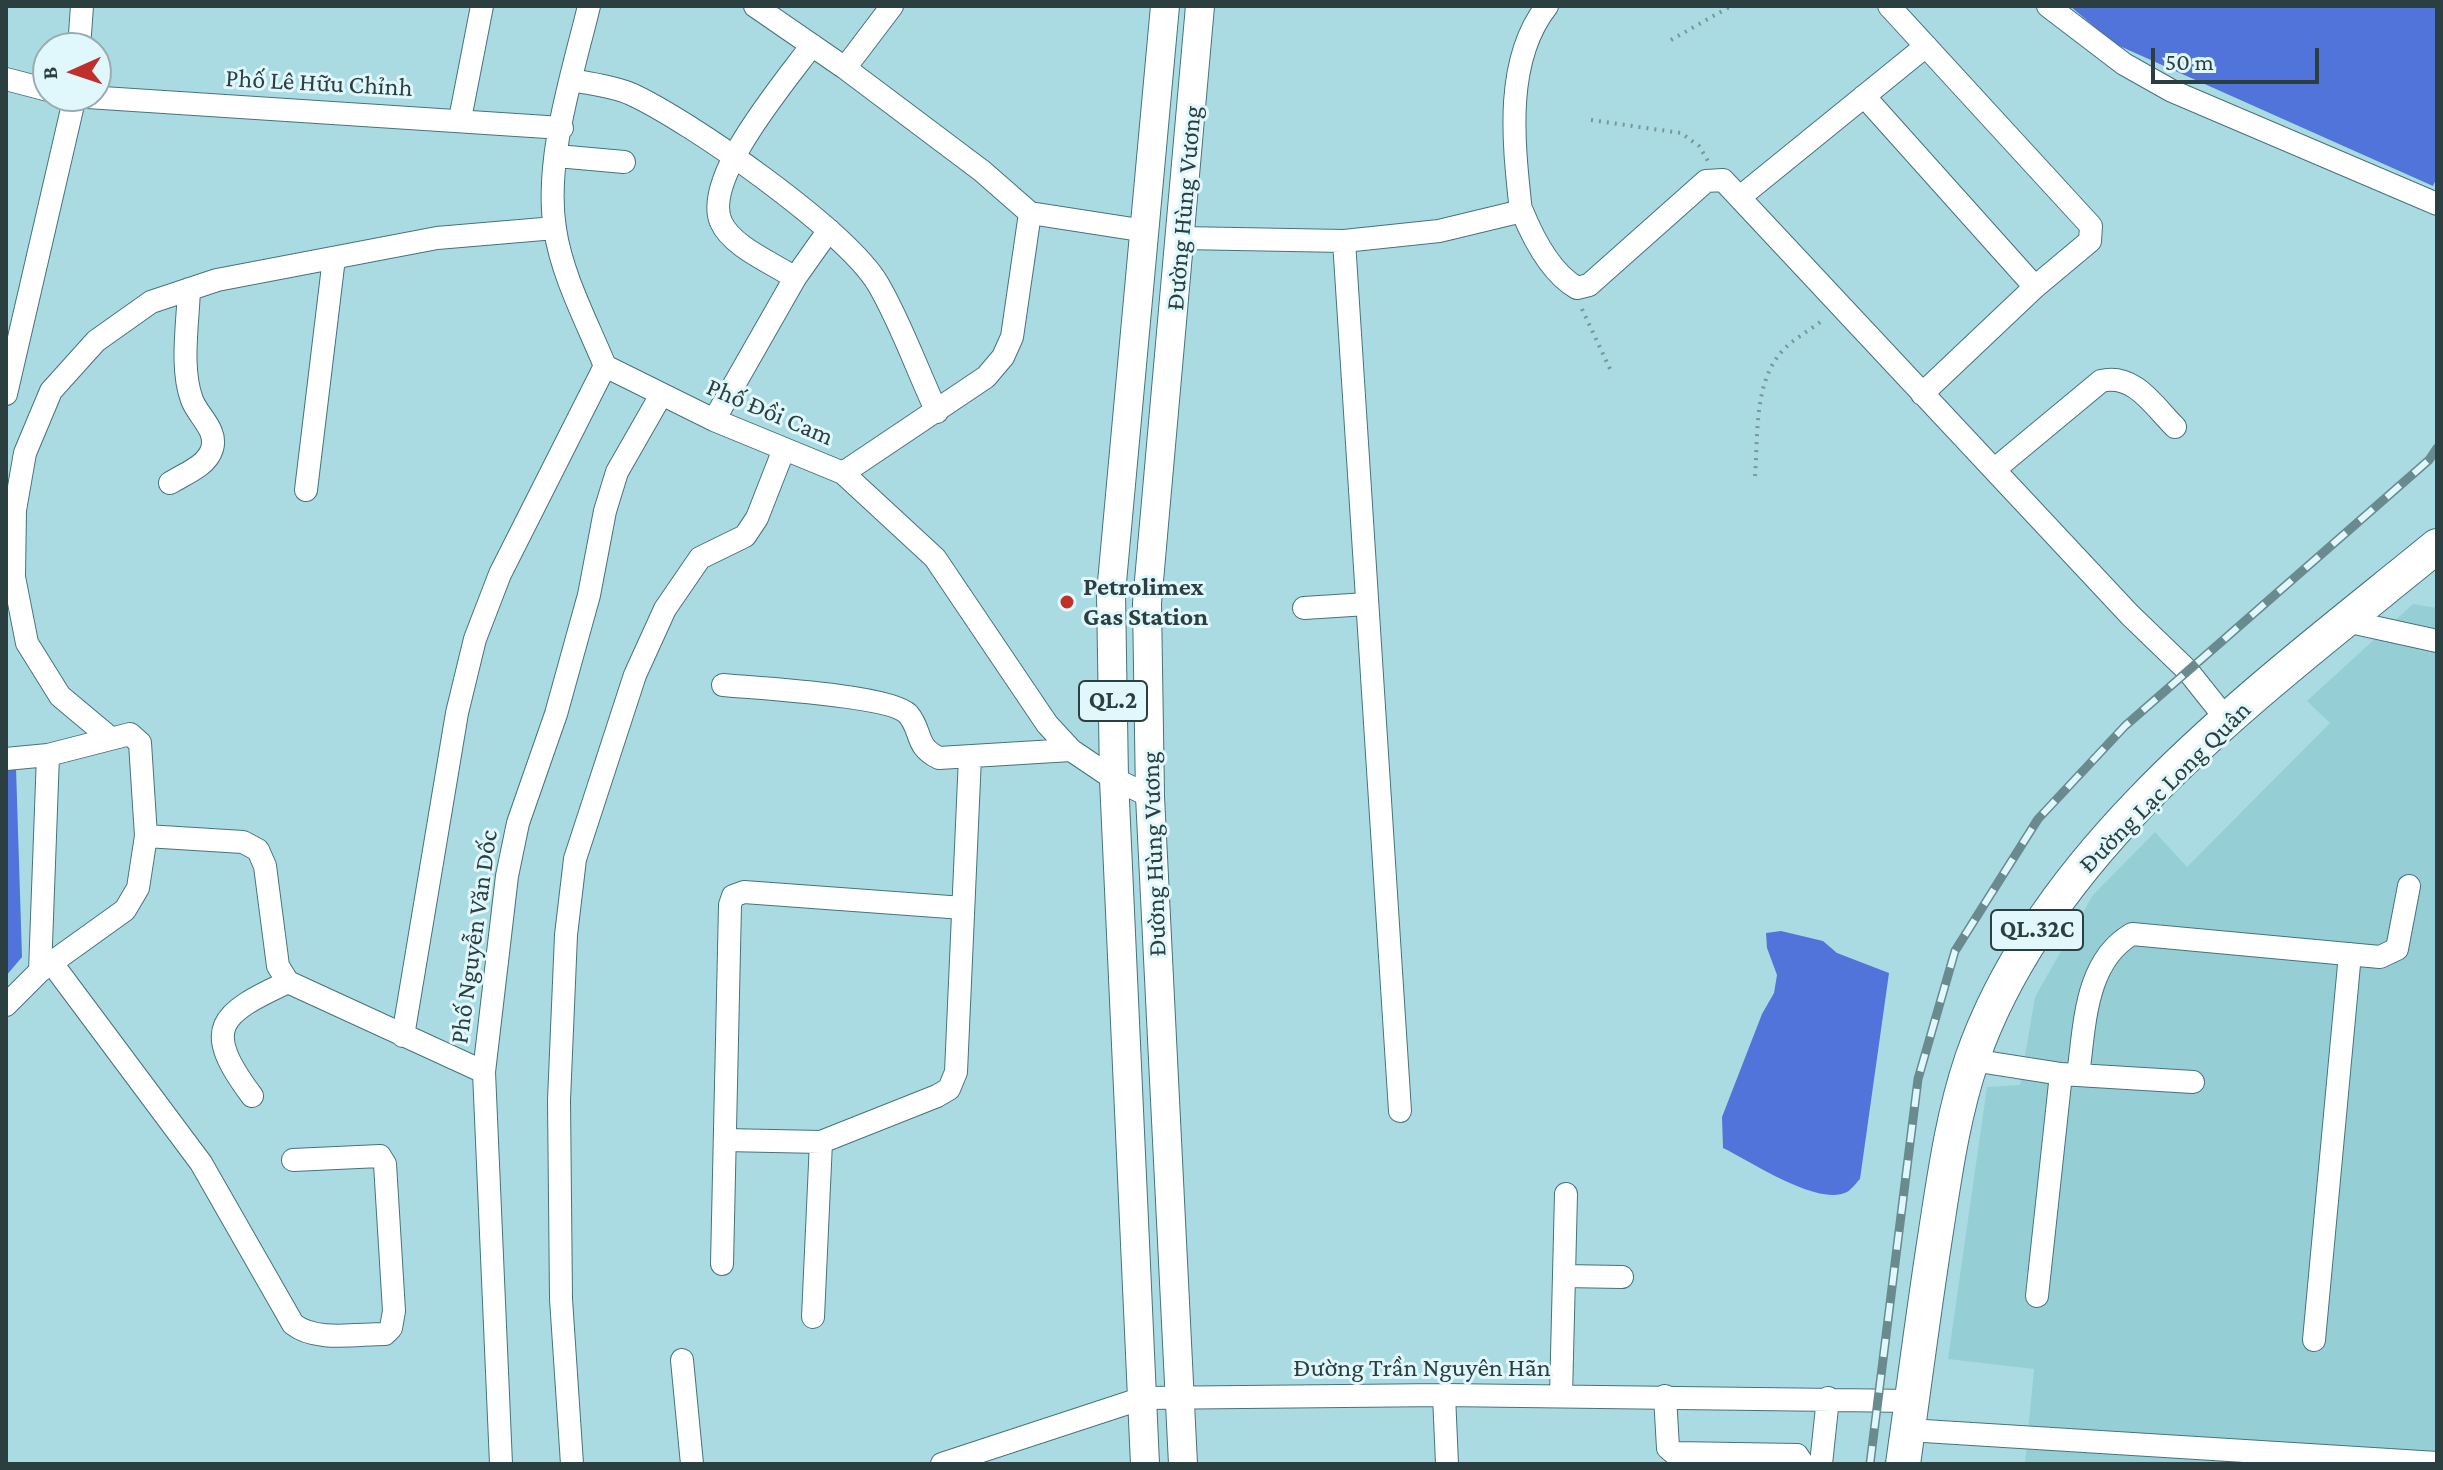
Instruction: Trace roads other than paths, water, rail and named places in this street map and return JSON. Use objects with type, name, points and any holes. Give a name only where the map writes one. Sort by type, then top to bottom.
[{"type":"highway","name":"Đường Lạc Long Quân","points":[[1903,1464],[1947,1160],[1972,1060],[2027,942],[2098,847],[2227,720],[2437,546]]},
{"type":"main road","name":"Đường Hùng Vương","points":[[1145,1464],[1114,779],[1111,593],[1165,6]]},
{"type":"main road","name":"Đường Hùng Vương","points":[[1183,1464],[1150,796],[1147,603],[1182,238],[1200,6]]},
{"type":"street","points":[[80,32],[82,6]]},
{"type":"street","points":[[460,119],[482,6]]},
{"type":"street","points":[[403,1036],[457,713],[475,639],[500,574],[605,366],[569,281],[555,228],[553,181],[589,6]]},
{"type":"street","points":[[755,6],[845,68],[982,171],[1030,213],[1146,231]]},
{"type":"street","points":[[845,68],[892,6]]},
{"type":"street","points":[[1547,6],[1527,44],[1517,89],[1513,137],[1521,212],[1553,264],[1577,288],[1589,285],[1713,179],[1723,180],[2130,615],[2188,671],[2227,720]]},
{"type":"street","points":[[1889,6],[2091,226],[2090,241],[2035,287],[1922,394]]},
{"type":"street","points":[[2048,6],[2124,64],[2172,91],[2437,204]]},
{"type":"street","points":[[795,278],[731,237],[720,221],[719,201],[731,157],[812,45]]},
{"type":"street","points":[[1740,197],[1926,46]]},
{"type":"street","points":[[6,79],[32,86]]},
{"type":"street","points":[[572,80],[628,93],[731,157],[846,243],[877,283],[937,412]]},
{"type":"street","points":[[1864,96],[2035,287]]},
{"type":"street","name":"Phố Lê Hữu Chỉnh","points":[[112,98],[562,128]]},
{"type":"street","points":[[6,394],[70,112]]},
{"type":"street","points":[[557,156],[624,162]]},
{"type":"street","points":[[1182,238],[1344,241],[1426,234],[1521,212]]},
{"type":"street","points":[[843,473],[986,377],[1003,357],[1012,337],[1030,213]]},
{"type":"street","points":[[109,737],[60,696],[27,643],[14,577],[15,510],[25,453],[51,391],[96,341],[151,302],[189,289],[217,280],[437,238],[555,228]]},
{"type":"street","points":[[714,420],[795,278],[829,230]]},
{"type":"street","points":[[1344,241],[1400,1111]]},
{"type":"street","points":[[306,490],[334,258]]},
{"type":"street","points":[[170,483],[209,459],[214,445],[210,429],[193,402],[187,383],[189,289]]},
{"type":"street","name":"Phố Đồi Cam","points":[[605,366],[714,420],[843,473],[935,558],[1047,724],[1071,750],[1114,779],[1150,796]]},
{"type":"street","points":[[1995,469],[2101,381],[2114,378],[2128,381],[2175,427]]},
{"type":"street","name":"Phố Nguyễn Văn Dốc","points":[[501,1464],[484,1072],[507,876],[518,823],[556,714],[617,472],[661,395]]},
{"type":"street","points":[[572,1464],[561,1299],[559,1100],[566,935],[575,859],[635,675],[665,609],[700,558],[745,536],[757,518],[784,449]]},
{"type":"street","points":[[1304,608],[1367,604]]},
{"type":"street","points":[[2346,621],[2437,641]]},
{"type":"street","points":[[723,685],[828,694],[892,706],[907,714],[924,751],[939,758],[1071,750]]},
{"type":"street","points":[[6,759],[48,755],[130,734],[140,743],[146,836],[138,888],[125,910],[45,966],[6,1005]]},
{"type":"street","points":[[48,755],[45,966],[201,1163],[293,1324],[303,1332],[385,1334],[391,1328],[394,1311],[385,1164],[380,1156],[366,1154],[293,1160]]},
{"type":"street","points":[[725,1140],[821,1142],[949,1089],[956,1072],[970,757]]},
{"type":"street","points":[[146,836],[243,842],[258,850],[265,866],[278,966],[288,982],[484,1072]]},
{"type":"street","points":[[2037,1296],[2070,1075],[2095,976],[2119,942],[2132,934],[2380,957],[2397,949],[2409,886]]},
{"type":"street","points":[[722,1264],[730,905],[733,896],[744,892],[963,908]]},
{"type":"street","points":[[2314,1340],[2350,954]]},
{"type":"street","points":[[252,1096],[233,1071],[225,1053],[222,1031],[228,1015],[248,1000],[288,982]]},
{"type":"street","points":[[1972,1060],[2070,1075],[2193,1082]]},
{"type":"street","points":[[813,1317],[821,1142]]},
{"type":"street","points":[[1561,1396],[1566,1194]]},
{"type":"street","points":[[1564,1276],[1622,1277]]},
{"type":"street","points":[[682,1360],[692,1464]]},
{"type":"street","points":[[1444,1395],[1447,1464]]},
{"type":"street","name":"Đường Trần Nguyên Hãn","points":[[942,1464],[1143,1398],[1444,1395],[1828,1398],[1910,1416],[2186,1455],[2437,1463]]},
{"type":"street","points":[[1665,1396],[1668,1448],[1674,1453],[1797,1455],[1803,1464]]},
{"type":"street","points":[[1821,1464],[1828,1398]]},
{"type":"water","points":[[2070,6],[2437,6],[2437,177],[2433,186],[2115,44]]},
{"type":"water","points":[[16,768],[22,957],[6,976],[6,769]]},
{"type":"water","points":[[1781,931],[1823,941],[1837,953],[1889,973],[1860,1179],[1847,1192],[1834,1195],[1802,1188],[1723,1148],[1722,1117],[1762,1014],[1774,993],[1777,975],[1767,948],[1766,933]]},
{"type":"railway","points":[[1870,1464],[1918,1079],[1955,951],[2038,819],[2125,726],[2429,460],[2437,448]]},
{"type":"place","name":"Petrolimex Gas Station","points":[[1067,602]]}]
